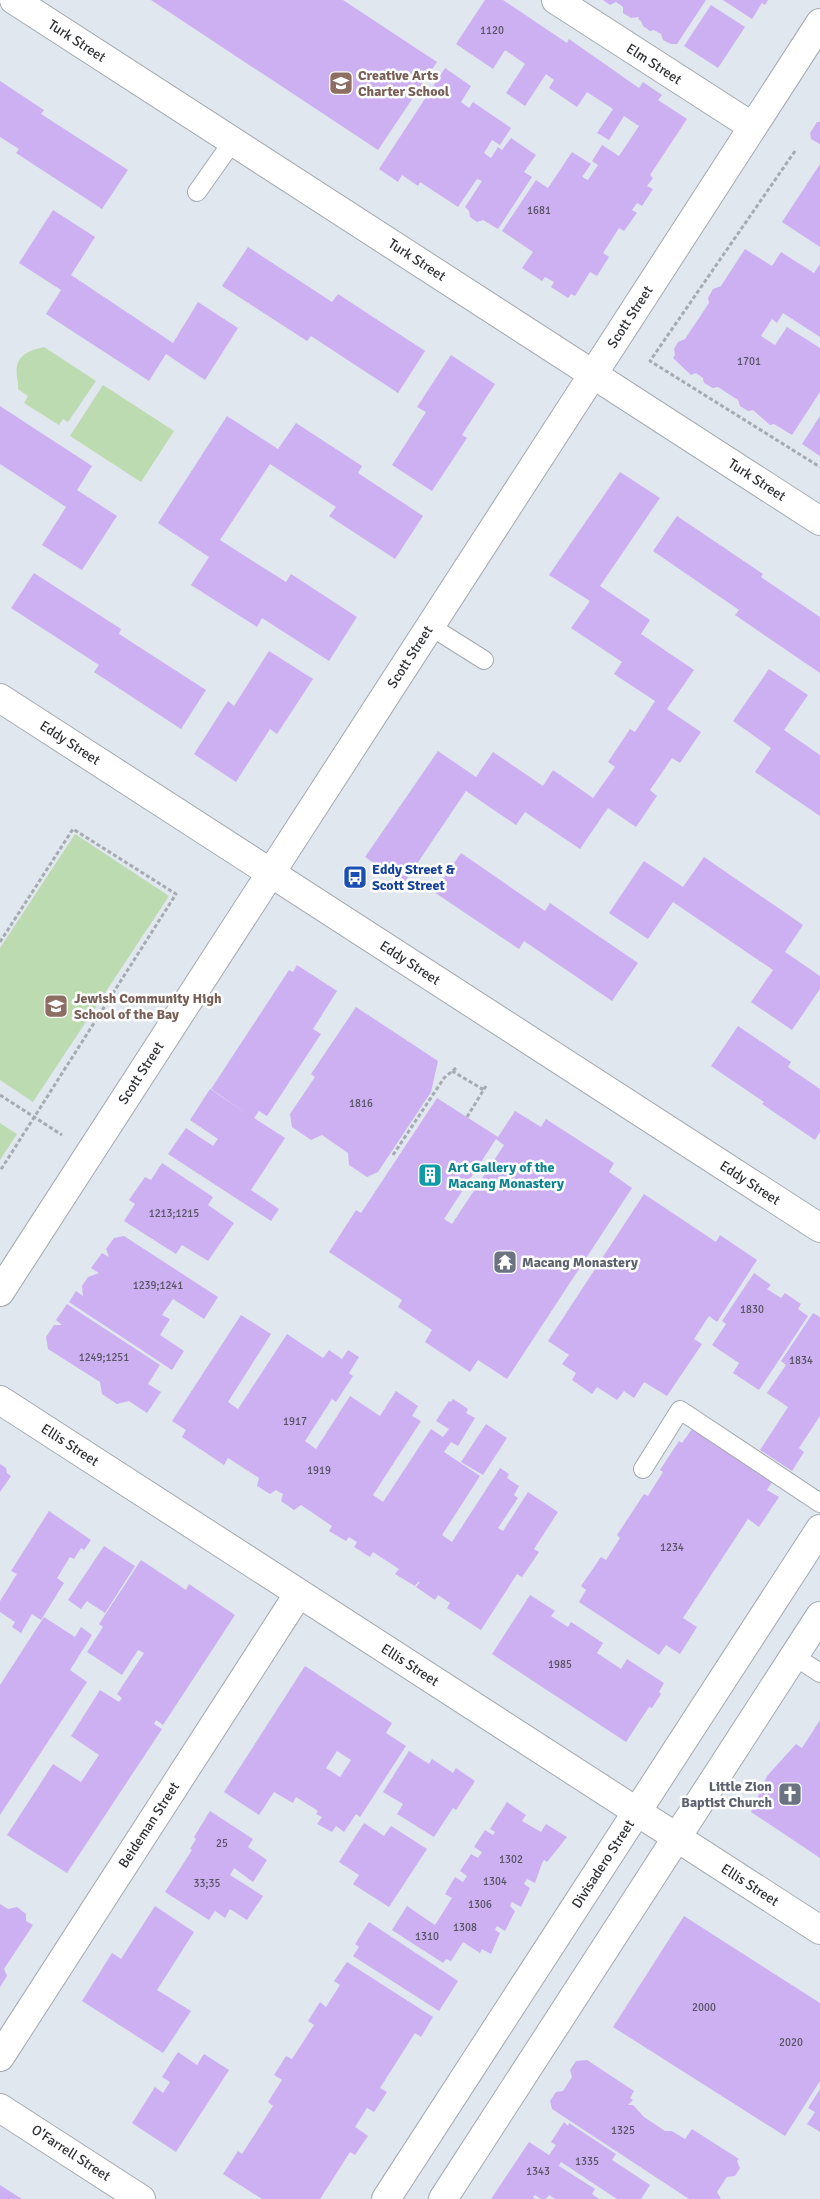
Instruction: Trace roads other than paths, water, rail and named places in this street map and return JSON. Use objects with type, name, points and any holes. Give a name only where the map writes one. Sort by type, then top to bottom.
[{"type":"street","name":"Turk Street","points":[[14,0],[820,521]]},
{"type":"street","name":"Elm Street","points":[[556,0],[753,127]]},
{"type":"street","name":"Scott Street","points":[[0,1292],[820,23]]},
{"type":"street","name":"Eddy Street","points":[[0,698],[820,1228]]},
{"type":"street","name":"Ellis Street","points":[[0,1400],[820,1930]]},
{"type":"street","name":"Divisadero Street","points":[[386,2199],[820,1529]]},
{"type":"street","name":"Beideman Street","points":[[0,2057],[299,1593]]},
{"type":"street","points":[[443,2199],[820,1616]]},
{"type":"street","name":"O'Farrell Street","points":[[0,2108],[141,2199]]},
{"type":"lane","points":[[197,192],[233,141]]},
{"type":"lane","points":[[430,626],[484,660]]},
{"type":"lane","points":[[642,1469],[680,1410],[820,1503]]},
{"type":"lane","points":[[794,1656],[820,1672]]},
{"type":"place","name":"Creative Arts Charter School","points":[[341,83]]},
{"type":"place","name":"Eddy Street & Scott Street","points":[[355,877]]},
{"type":"place","name":"Jewish Community High School of the Bay","points":[[56,1006]]},
{"type":"place","name":"Art Gallery of the Macang Monastery","points":[[430,1175]]},
{"type":"place","name":"Macang Monastery","points":[[505,1262]]},
{"type":"place","name":"Little Zion Baptist Church","points":[[790,1794]]}]
